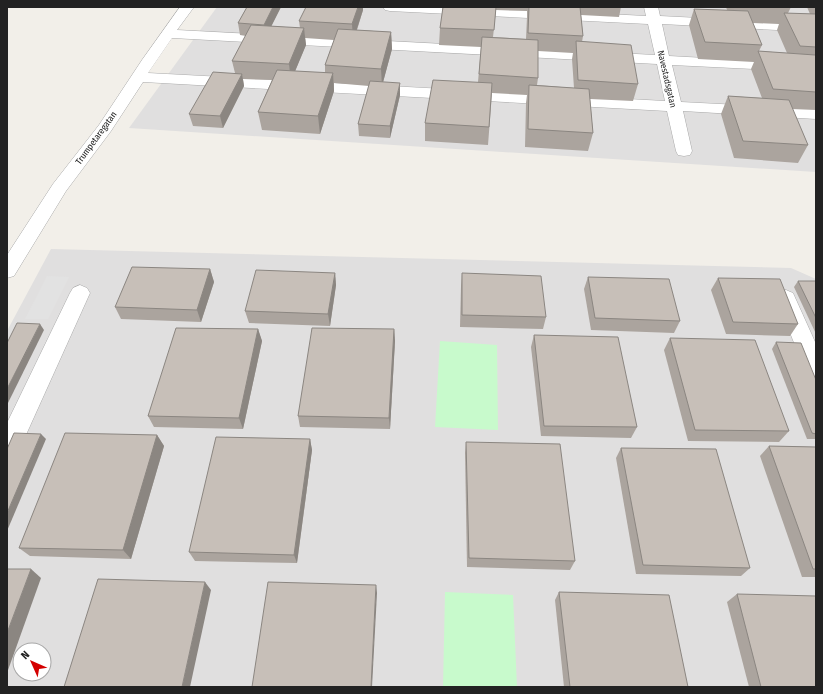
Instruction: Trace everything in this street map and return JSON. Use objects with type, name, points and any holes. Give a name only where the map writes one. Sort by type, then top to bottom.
[{"type":"street","name":"Trumpetaregatan","points":[[7,271],[59,188],[105,128],[187,7]]},
{"type":"street","points":[[390,7],[653,13],[816,28]]},
{"type":"street","name":"Navestadsgatan","points":[[653,13],[662,60],[684,151]]},
{"type":"street","points":[[168,34],[816,68]]},
{"type":"street","points":[[139,77],[816,114]]},
{"type":"street","points":[[783,290],[813,358]]},
{"type":"street","points":[[7,449],[80,293]]},
{"type":"shaded area","points":[[217,7],[816,7],[816,172],[129,128]]},
{"type":"shaded area","points":[[51,249],[791,268],[816,279],[816,687],[7,687],[7,331]]},
{"type":"shaded area","points":[[47,276],[69,277],[48,319],[25,319]]},
{"type":"green space","points":[[440,341],[497,345],[498,430],[435,427]]},
{"type":"green space","points":[[445,592],[513,595],[517,687],[443,687]]},
{"type":"building","points":[[247,7],[273,7],[264,25],[238,23]]},
{"type":"building","points":[[306,7],[358,7],[352,24],[299,21]]},
{"type":"building","points":[[443,7],[496,7],[494,30],[440,28]]},
{"type":"building","points":[[529,7],[580,7],[583,36],[528,33]]},
{"type":"building","points":[[694,9],[748,11],[762,45],[705,42]]},
{"type":"building","points":[[784,13],[816,14],[816,47],[800,46]]},
{"type":"building","points":[[251,25],[304,28],[289,64],[232,61]]},
{"type":"building","points":[[338,29],[391,32],[381,69],[325,65]]},
{"type":"building","points":[[482,37],[538,40],[538,78],[479,74]]},
{"type":"building","points":[[576,41],[631,45],[638,84],[578,80]]},
{"type":"building","points":[[758,51],[815,55],[816,92],[773,89]]},
{"type":"building","points":[[277,70],[333,73],[318,116],[258,112]]},
{"type":"building","points":[[213,72],[242,74],[220,116],[189,114]]},
{"type":"building","points":[[433,80],[492,83],[489,127],[425,123]]},
{"type":"building","points":[[370,81],[400,83],[390,126],[358,124]]},
{"type":"building","points":[[529,85],[589,89],[593,133],[528,129]]},
{"type":"building","points":[[728,96],[789,100],[808,145],[743,141]]},
{"type":"building","points":[[132,267],[210,269],[197,310],[115,307]]},
{"type":"building","points":[[256,270],[335,273],[328,314],[245,311]]},
{"type":"building","points":[[462,273],[541,276],[546,317],[462,315]]},
{"type":"building","points":[[588,277],[669,279],[680,321],[595,318]]},
{"type":"building","points":[[718,278],[780,279],[798,324],[733,322]]},
{"type":"building","points":[[798,281],[816,281],[816,318]]},
{"type":"building","points":[[17,323],[40,324],[7,389],[7,343]]},
{"type":"building","points":[[176,328],[258,329],[239,418],[148,416]]},
{"type":"building","points":[[312,328],[394,329],[389,418],[298,416]]},
{"type":"building","points":[[534,335],[618,337],[637,427],[544,426]]},
{"type":"building","points":[[670,338],[755,340],[789,431],[695,430]]},
{"type":"building","points":[[776,342],[801,343],[816,380],[816,434],[812,433]]},
{"type":"building","points":[[14,433],[41,434],[7,513],[7,449]]},
{"type":"building","points":[[65,433],[157,435],[123,550],[19,548]]},
{"type":"building","points":[[216,437],[310,439],[294,555],[189,552]]},
{"type":"building","points":[[466,442],[560,444],[575,561],[469,558]]},
{"type":"building","points":[[769,446],[816,447],[816,569],[813,569]]},
{"type":"building","points":[[621,448],[716,449],[750,568],[643,565]]},
{"type":"building","points":[[7,569],[31,569],[7,633]]},
{"type":"building","points":[[98,579],[205,582],[182,687],[64,687]]},
{"type":"building","points":[[268,582],[376,585],[371,687],[252,687]]},
{"type":"building","points":[[559,592],[669,595],[688,687],[570,687]]},
{"type":"building","points":[[737,594],[816,596],[816,687],[761,687]]}]
